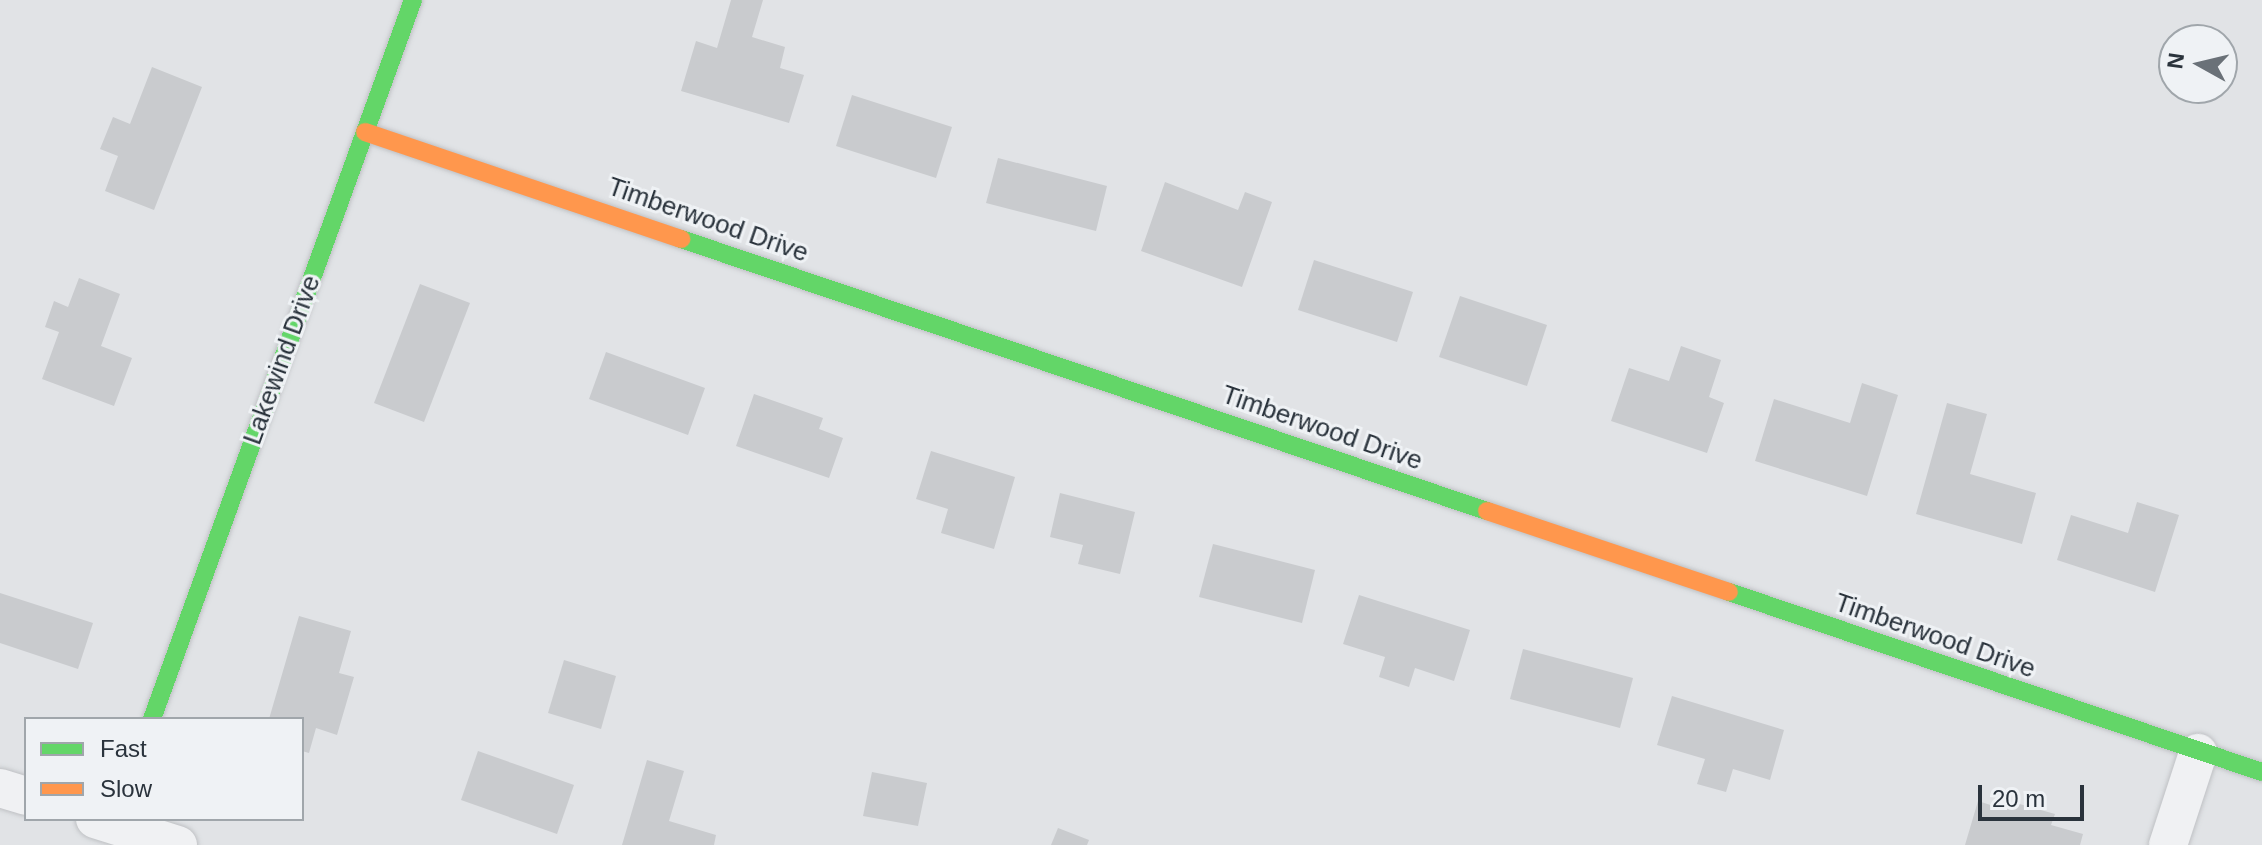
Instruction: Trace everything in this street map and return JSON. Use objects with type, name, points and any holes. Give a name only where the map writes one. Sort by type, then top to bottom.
[{"type":"street","name":"Lakewind Drive","points":[[153,717],[413,0]]},
{"type":"street","name":"Timberwood Drive","points":[[365,132],[2198,753],[2262,772]]},
{"type":"street","points":[[2168,845],[2198,753]]},
{"type":"street","points":[[0,788],[24,795]]},
{"type":"street","points":[[108,821],[178,845]]},
{"type":"building","points":[[731,0],[763,0],[752,37],[785,47],[780,68],[804,75],[789,123],[681,91],[696,41],[717,48]]},
{"type":"building","points":[[152,67],[202,87],[154,210],[105,191],[118,156],[100,149],[113,117],[130,124]]},
{"type":"building","points":[[852,95],[952,127],[936,178],[836,146]]},
{"type":"building","points":[[998,158],[1107,186],[1096,231],[986,203]]},
{"type":"building","points":[[1165,182],[1238,210],[1245,192],[1272,202],[1242,287],[1141,251]]},
{"type":"building","points":[[1314,260],[1413,292],[1397,342],[1298,310]]},
{"type":"building","points":[[79,278],[120,294],[101,346],[132,358],[114,406],[42,379],[59,332],[45,327],[54,301],[68,307]]},
{"type":"building","points":[[420,284],[470,303],[424,422],[374,403]]},
{"type":"building","points":[[1460,296],[1547,325],[1527,386],[1439,357]]},
{"type":"building","points":[[1681,346],[1721,360],[1709,397],[1724,403],[1707,453],[1611,421],[1629,368],[1669,381]]},
{"type":"building","points":[[606,352],[705,388],[688,435],[589,399]]},
{"type":"building","points":[[1862,383],[1898,395],[1867,496],[1755,461],[1774,399],[1850,423]]},
{"type":"building","points":[[754,394],[823,418],[819,429],[843,438],[829,478],[736,446]]},
{"type":"building","points":[[1947,403],[1987,414],[1970,474],[2036,493],[2022,544],[1916,514]]},
{"type":"building","points":[[931,451],[1015,477],[994,549],[941,533],[948,509],[916,499]]},
{"type":"building","points":[[1060,493],[1135,512],[1120,574],[1078,564],[1083,545],[1050,537]]},
{"type":"building","points":[[2137,502],[2179,515],[2155,592],[2057,560],[2071,515],[2128,533]]},
{"type":"building","points":[[1213,544],[1315,570],[1302,623],[1199,597]]},
{"type":"building","points":[[0,593],[93,623],[78,669],[0,643]]},
{"type":"building","points":[[1359,595],[1470,630],[1454,681],[1415,668],[1409,687],[1379,677],[1385,657],[1343,644]]},
{"type":"building","points":[[299,616],[351,631],[339,673],[354,677],[337,735],[316,728],[309,753],[304,752],[304,717],[270,717]]},
{"type":"building","points":[[1523,649],[1633,678],[1620,728],[1510,699]]},
{"type":"building","points":[[564,660],[616,676],[601,729],[548,713]]},
{"type":"building","points":[[1672,696],[1784,730],[1770,780],[1733,769],[1726,792],[1697,784],[1705,759],[1657,745]]},
{"type":"building","points":[[478,751],[574,785],[557,834],[461,800]]},
{"type":"building","points":[[647,760],[684,771],[669,821],[716,835],[714,845],[622,845]]},
{"type":"building","points":[[872,772],[927,783],[918,826],[863,816]]},
{"type":"building","points":[[2005,800],[2055,814],[2051,825],[2083,834],[2080,845],[1965,845],[1978,801],[2003,809]]},
{"type":"building","points":[[1058,828],[1089,840],[1087,845],[1051,845]]},
{"type":"traffic: fast","points":[[153,717],[413,0]]},
{"type":"traffic: fast","points":[[681,239],[1487,511]]},
{"type":"traffic: fast","points":[[1729,592],[2262,772]]},
{"type":"traffic: slow","points":[[365,132],[681,239]]},
{"type":"traffic: slow","points":[[1487,511],[1729,592]]}]
